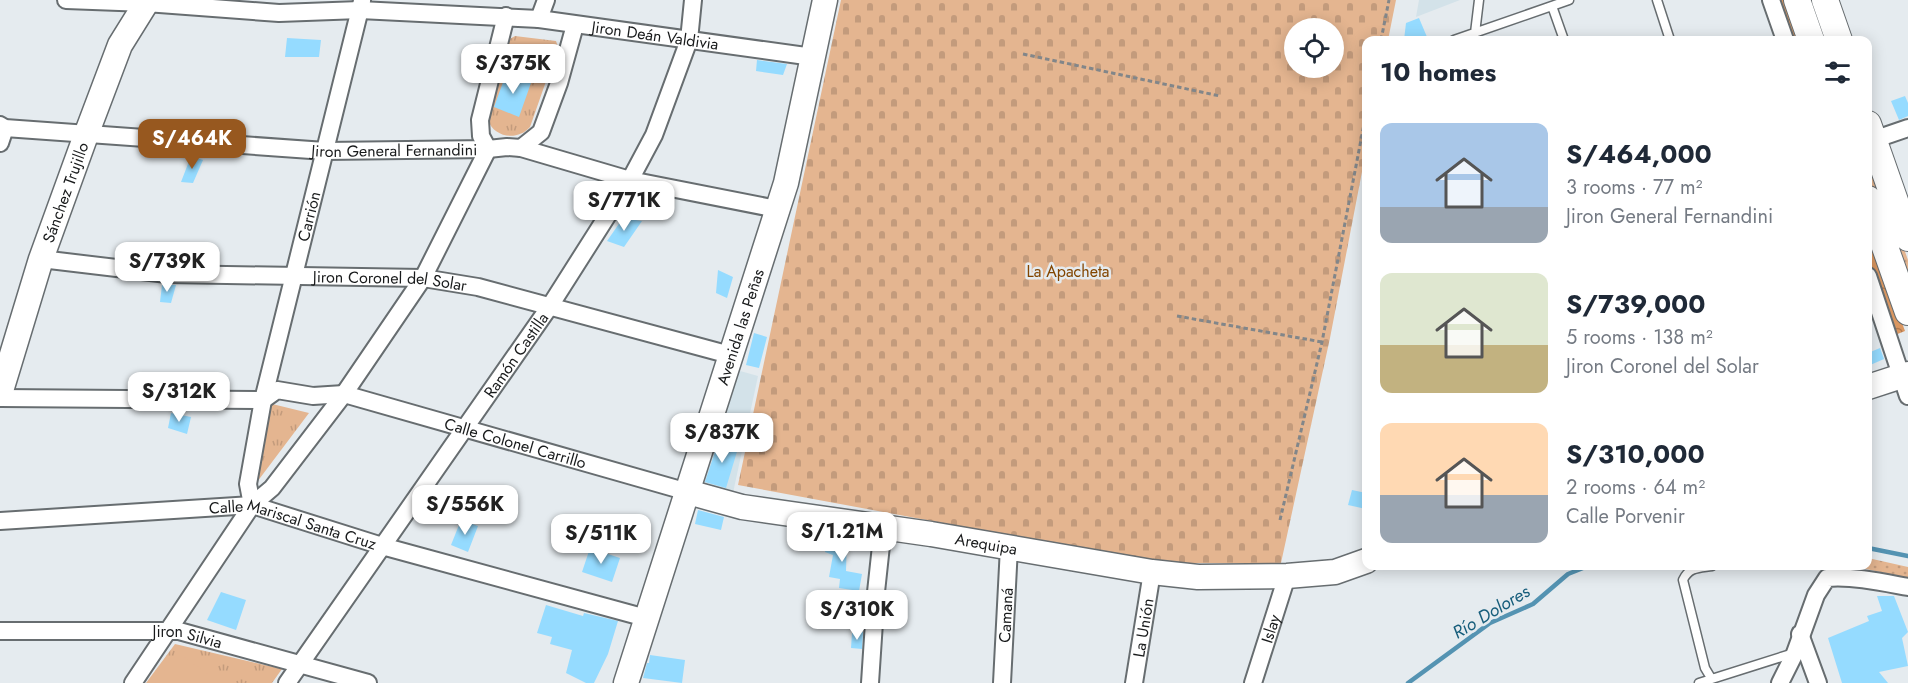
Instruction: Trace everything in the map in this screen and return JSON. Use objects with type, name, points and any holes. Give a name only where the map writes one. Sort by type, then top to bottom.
[{"type":"main road","points":[[1797,0],[1810,36]]},
{"type":"main road","points":[[1825,0],[1838,36]]},
{"type":"main road","points":[[1872,138],[1908,237]]},
{"type":"main road","points":[[1872,210],[1908,312]]},
{"type":"street","name":"Jiron Deán Valdivia","points":[[66,0],[147,2],[279,13],[361,5],[506,16],[813,57]]},
{"type":"street","points":[[539,19],[546,0]]},
{"type":"street","name":"Ramón Castilla","points":[[286,683],[550,306],[630,180],[654,135],[689,39],[693,0]]},
{"type":"street","name":"Avenida las Peñas","points":[[626,683],[777,209],[796,141],[825,0]]},
{"type":"street","points":[[1771,0],[1784,36]]},
{"type":"street","name":"Sánchez Trujillo","points":[[0,396],[41,260],[86,135],[120,45],[147,2]]},
{"type":"street","name":"Carrión","points":[[252,505],[248,483],[264,400],[361,5]]},
{"type":"street","points":[[133,683],[252,505],[272,488],[344,394],[423,278],[488,149],[481,136],[480,120],[506,16]]},
{"type":"street","points":[[521,148],[541,132],[559,83],[575,25]]},
{"type":"street","points":[[1872,132],[1908,128]]},
{"type":"street","name":"Jiron General Fernandini","points":[[2,132],[86,135],[326,151],[521,148],[630,180],[777,209]]},
{"type":"street","name":"Jiron Coronel del Solar","points":[[41,260],[167,274],[295,274],[423,278],[478,287],[730,355]]},
{"type":"street","points":[[1872,287],[1906,382],[1872,386]]},
{"type":"street","points":[[0,396],[264,400],[277,390],[314,396],[344,394]]},
{"type":"street","name":"Calle Colonel Carrillo","points":[[344,394],[688,492]]},
{"type":"street","name":"Arequipa","points":[[688,492],[742,507],[883,527],[1152,572],[1198,577],[1287,576],[1335,572],[1362,562]]},
{"type":"street","name":"Calle Mariscal Santa Cruz","points":[[0,521],[252,505],[382,546],[646,618]]},
{"type":"street","points":[[870,683],[883,527]]},
{"type":"street","name":"Camaná","points":[[1002,683],[1009,547]]},
{"type":"street","name":"La Unión","points":[[1134,683],[1152,572]]},
{"type":"street","points":[[1780,683],[1795,653],[1800,634],[1827,572],[1841,577],[1868,579],[1908,587]]},
{"type":"street","name":"Islay","points":[[1253,683],[1287,576]]},
{"type":"street","points":[[1868,579],[1908,597]]},
{"type":"street","name":"Jiron Silvia","points":[[0,631],[179,631],[368,683]]},
{"type":"street","points":[[1800,634],[1818,683]]},
{"type":"lane","points":[[1475,33],[1479,0]]},
{"type":"lane","points":[[1466,36],[1569,0]]},
{"type":"lane","points":[[1657,0],[1669,36]]},
{"type":"lane","points":[[1552,6],[1563,36]]},
{"type":"lane","points":[[1690,570],[1683,580],[1706,668],[1711,678]]},
{"type":"lane","points":[[1699,683],[1795,653]]},
{"type":"path","points":[[1382,36],[1389,0]]},
{"type":"path","points":[[1023,54],[1220,96]]},
{"type":"path","points":[[1280,520],[1322,342],[1362,135]]},
{"type":"path","points":[[1177,316],[1322,342]]},
{"type":"shaded area","points":[[1419,0],[1460,0],[1416,17]]},
{"type":"shaded area","points":[[733,369],[758,376],[733,493],[697,483]]},
{"type":"green space","name":"La Apacheta","points":[[841,0],[1396,0],[1389,36],[1362,36],[1362,172],[1330,338],[1281,563],[1185,563],[1131,558],[738,485]]},
{"type":"green space","points":[[1780,0],[1788,0],[1801,36],[1792,36]]},
{"type":"green space","points":[[515,36],[556,41],[558,47],[530,127],[519,134],[507,136],[495,131],[488,120],[508,40]]},
{"type":"green space","points":[[1874,166],[1908,260],[1908,291],[1872,191],[1872,167]]},
{"type":"green space","points":[[1872,240],[1905,331],[1895,335],[1872,269]]},
{"type":"green space","points":[[260,401],[309,413],[254,486]]},
{"type":"green space","points":[[1872,559],[1908,567],[1908,578],[1871,570]]},
{"type":"green space","points":[[175,644],[282,669],[272,683],[146,683]]},
{"type":"green space","points":[[178,653],[214,678],[211,683],[155,683]]},
{"type":"building","points":[[1419,18],[1427,36],[1404,36],[1406,23]]},
{"type":"building","points":[[287,38],[321,40],[319,57],[285,57]]},
{"type":"building","points":[[757,60],[787,64],[783,75],[756,71]]},
{"type":"building","points":[[506,74],[531,83],[519,117],[494,107]]},
{"type":"building","points":[[1905,96],[1908,103],[1908,116],[1899,120],[1891,101]]},
{"type":"building","points":[[191,156],[203,160],[193,183],[181,182]]},
{"type":"building","points":[[623,218],[642,221],[624,247],[607,241]]},
{"type":"building","points":[[718,270],[733,277],[727,298],[716,293]]},
{"type":"building","points":[[162,285],[176,285],[171,303],[160,302]]},
{"type":"building","points":[[754,333],[767,337],[759,368],[746,365]]},
{"type":"building","points":[[1880,348],[1884,359],[1872,364],[1872,351]]},
{"type":"building","points":[[171,413],[191,417],[187,434],[168,428]]},
{"type":"building","points":[[724,440],[739,445],[726,488],[705,482],[718,443],[722,445]]},
{"type":"building","points":[[1352,490],[1362,492],[1362,508],[1348,505]]},
{"type":"building","points":[[698,510],[724,517],[721,530],[695,524]]},
{"type":"building","points":[[461,520],[478,526],[468,552],[451,545]]},
{"type":"building","points":[[828,534],[847,536],[846,571],[862,574],[859,591],[839,588],[840,579],[829,577],[833,555],[825,552]]},
{"type":"building","points":[[590,548],[620,558],[612,582],[582,572]]},
{"type":"building","points":[[221,592],[246,600],[236,630],[207,620]]},
{"type":"building","points":[[1877,596],[1894,596],[1908,632],[1902,638],[1908,666],[1879,672],[1888,683],[1842,683],[1828,638],[1869,621],[1867,616],[1882,611]]},
{"type":"building","points":[[546,605],[583,616],[584,613],[618,621],[608,654],[594,683],[586,683],[566,673],[572,650],[550,644],[552,637],[537,633]]},
{"type":"building","points":[[863,632],[862,649],[851,648],[852,633]]},
{"type":"building","points":[[650,655],[685,660],[682,683],[643,678]]},
{"type":"waterway","name":"Río Dolores","points":[[1872,549],[1908,556]]},
{"type":"waterway","name":"Río Dolores","points":[[1408,683],[1490,623],[1533,604],[1568,574],[1578,570]]}]
